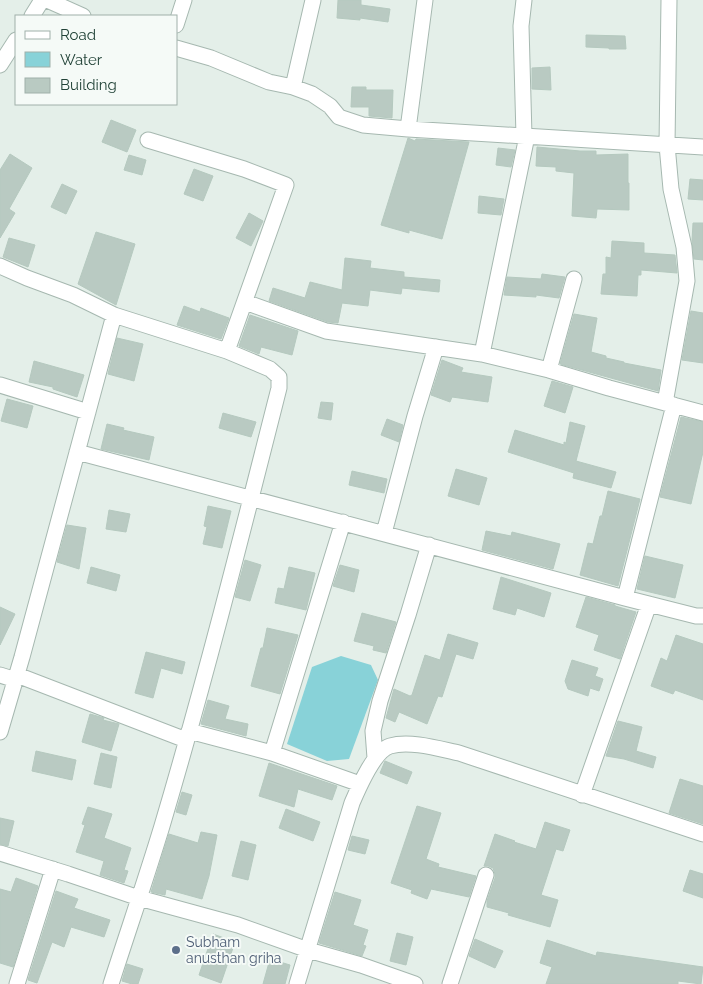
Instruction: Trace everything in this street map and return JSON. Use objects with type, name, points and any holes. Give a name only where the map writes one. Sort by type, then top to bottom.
[{"type":"street","points":[[33,15],[42,0]]},
{"type":"street","points":[[47,0],[81,15]]},
{"type":"street","points":[[178,19],[184,0]]},
{"type":"street","points":[[294,87],[313,0]]},
{"type":"street","points":[[408,129],[425,0]]},
{"type":"street","points":[[482,354],[526,136],[521,26],[524,0]]},
{"type":"street","points":[[625,598],[670,404],[687,281],[684,248],[671,190],[667,145],[669,0]]},
{"type":"street","points":[[0,65],[15,42]]},
{"type":"street","points":[[178,49],[211,58],[269,82],[294,87],[312,94],[330,106],[340,117],[363,125],[703,147]]},
{"type":"street","points":[[148,140],[244,169],[286,185],[227,351]]},
{"type":"street","points":[[0,266],[73,295],[114,315],[227,351],[270,369],[279,377],[279,388],[188,736],[111,984]]},
{"type":"street","points":[[548,370],[574,279]]},
{"type":"street","points":[[245,302],[326,331],[482,354],[703,412]]},
{"type":"street","points":[[0,732],[114,315]]},
{"type":"street","points":[[384,533],[436,346]]},
{"type":"street","points":[[0,385],[88,412]]},
{"type":"street","points":[[77,452],[625,598],[696,616],[703,616]]},
{"type":"street","points":[[272,753],[343,522]]},
{"type":"street","points":[[375,758],[373,731],[380,701],[429,545]]},
{"type":"street","points":[[582,795],[650,604]]},
{"type":"street","points":[[0,675],[16,678],[188,736],[272,753],[360,784]]},
{"type":"street","points":[[297,984],[352,803],[360,784],[375,758],[388,746],[430,746],[459,753],[703,834]]},
{"type":"street","points":[[0,853],[139,898],[238,925],[308,950],[361,965],[415,984]]},
{"type":"street","points":[[17,984],[53,869]]},
{"type":"street","points":[[450,984],[486,875]]},
{"type":"water","points":[[341,656],[371,665],[378,680],[349,759],[327,761],[287,744],[312,667]]},
{"type":"building","points":[[338,0],[361,0],[361,5],[390,9],[388,22],[360,18],[360,20],[337,18]]},
{"type":"building","points":[[586,35],[625,36],[626,49],[586,47]]},
{"type":"building","points":[[550,67],[551,90],[532,89],[532,68]]},
{"type":"building","points":[[352,87],[366,87],[366,90],[393,90],[392,118],[369,116],[369,107],[351,107]]},
{"type":"building","points":[[111,120],[136,130],[127,152],[102,142]]},
{"type":"building","points":[[408,138],[415,141],[416,139],[469,142],[442,239],[409,230],[409,233],[381,225]]},
{"type":"building","points":[[537,147],[596,151],[596,155],[628,154],[629,210],[597,209],[596,218],[572,216],[574,173],[556,171],[556,167],[536,166]]},
{"type":"building","points":[[498,148],[515,150],[511,167],[496,165]]},
{"type":"building","points":[[10,154],[32,168],[9,209],[15,213],[0,238],[0,170]]},
{"type":"building","points":[[129,155],[146,160],[142,175],[124,170]]},
{"type":"building","points":[[194,169],[213,176],[203,201],[184,194]]},
{"type":"building","points":[[690,179],[703,180],[703,200],[688,199]]},
{"type":"building","points":[[62,184],[77,191],[66,214],[51,207]]},
{"type":"building","points":[[479,196],[504,199],[501,215],[478,213]]},
{"type":"building","points":[[249,213],[263,221],[251,246],[236,238]]},
{"type":"building","points":[[693,223],[703,223],[703,260],[694,259]]},
{"type":"building","points":[[96,232],[135,244],[116,305],[78,284]]},
{"type":"building","points":[[9,238],[35,245],[28,267],[3,257]]},
{"type":"building","points":[[612,241],[644,243],[644,253],[675,255],[677,273],[641,270],[641,275],[638,275],[637,296],[601,294],[603,274],[606,274],[606,257],[611,258]]},
{"type":"building","points":[[345,258],[371,261],[370,268],[404,272],[404,277],[440,280],[439,292],[402,288],[401,294],[370,290],[368,306],[342,303],[338,323],[328,322],[269,301],[273,288],[305,298],[310,282],[342,290]]},
{"type":"building","points":[[542,274],[565,277],[559,298],[536,295],[536,297],[504,295],[507,277],[541,279]]},
{"type":"building","points":[[184,306],[200,312],[201,308],[229,318],[221,339],[177,325]]},
{"type":"building","points":[[691,311],[703,313],[703,363],[682,360]]},
{"type":"building","points":[[574,314],[597,318],[591,352],[624,363],[661,370],[658,391],[560,364]]},
{"type":"building","points":[[250,315],[298,331],[292,355],[261,347],[259,354],[239,346]]},
{"type":"building","points":[[117,338],[143,344],[134,381],[108,374]]},
{"type":"building","points":[[442,360],[463,368],[461,372],[492,377],[488,402],[452,397],[450,402],[431,395]]},
{"type":"building","points":[[34,361],[84,375],[77,397],[53,389],[53,387],[29,382]]},
{"type":"building","points":[[552,381],[573,387],[565,413],[544,406]]},
{"type":"building","points":[[7,399],[33,406],[27,428],[1,421]]},
{"type":"building","points":[[321,402],[333,403],[331,420],[318,418]]},
{"type":"building","points":[[223,413],[256,422],[251,437],[219,428]]},
{"type":"building","points":[[681,417],[703,422],[703,452],[691,504],[660,497]]},
{"type":"building","points":[[387,419],[403,425],[399,442],[381,435]]},
{"type":"building","points":[[570,422],[585,426],[576,461],[616,472],[611,488],[573,478],[574,473],[508,452],[515,430],[564,445]]},
{"type":"building","points":[[107,424],[124,428],[123,430],[154,437],[149,460],[101,449]]},
{"type":"building","points":[[456,469],[487,478],[479,505],[448,496]]},
{"type":"building","points":[[352,471],[387,479],[384,493],[349,485]]},
{"type":"building","points":[[608,491],[640,499],[618,586],[580,575],[588,543],[593,544]]},
{"type":"building","points":[[208,506],[231,511],[222,548],[203,544],[207,527],[204,526]]},
{"type":"building","points":[[109,510],[130,514],[126,532],[106,529]]},
{"type":"building","points":[[67,525],[86,528],[79,569],[57,562]]},
{"type":"building","points":[[486,531],[511,536],[512,532],[560,544],[553,569],[482,550]]},
{"type":"building","points":[[645,556],[683,565],[675,598],[637,589]]},
{"type":"building","points":[[245,560],[261,565],[250,601],[235,597]]},
{"type":"building","points":[[340,565],[359,570],[354,592],[333,586]]},
{"type":"building","points":[[91,567],[120,575],[116,591],[87,583]]},
{"type":"building","points":[[289,567],[315,573],[306,610],[275,603],[278,588],[284,589]]},
{"type":"building","points":[[501,577],[551,593],[544,617],[517,608],[515,615],[493,609]]},
{"type":"building","points":[[586,597],[636,612],[620,659],[594,650],[599,635],[576,627]]},
{"type":"building","points":[[0,607],[15,614],[0,645]]},
{"type":"building","points":[[362,613],[396,622],[386,653],[373,650],[374,646],[354,641]]},
{"type":"building","points":[[267,628],[298,635],[280,694],[251,686]]},
{"type":"building","points":[[448,634],[478,643],[473,659],[456,654],[442,697],[438,696],[427,724],[399,712],[395,722],[386,718],[394,689],[410,696],[412,695],[425,655],[440,660]]},
{"type":"building","points":[[676,635],[703,644],[703,700],[675,690],[673,694],[651,686],[661,658],[667,661]]},
{"type":"building","points":[[146,652],[185,662],[182,674],[161,668],[153,698],[135,693]]},
{"type":"building","points":[[572,660],[598,668],[595,676],[603,679],[599,691],[590,688],[588,696],[568,689],[565,681]]},
{"type":"building","points":[[208,700],[229,706],[225,719],[248,724],[246,736],[201,724]]},
{"type":"building","points":[[90,714],[119,724],[111,751],[82,742]]},
{"type":"building","points":[[618,721],[642,727],[636,751],[656,757],[653,768],[624,759],[606,756]]},
{"type":"building","points":[[36,751],[76,760],[72,780],[32,771]]},
{"type":"building","points":[[101,753],[117,757],[111,788],[94,784]]},
{"type":"building","points":[[385,761],[412,772],[407,784],[380,773]]},
{"type":"building","points":[[269,763],[337,786],[332,800],[298,789],[294,807],[259,796]]},
{"type":"building","points":[[680,779],[703,786],[703,824],[669,813]]},
{"type":"building","points":[[182,792],[192,795],[186,815],[176,812]]},
{"type":"building","points":[[417,806],[441,813],[426,859],[439,864],[438,867],[476,876],[469,897],[431,889],[427,899],[411,893],[412,890],[391,883]]},
{"type":"building","points":[[88,807],[112,814],[104,838],[131,848],[124,870],[128,871],[124,883],[100,875],[104,861],[76,852],[85,825],[82,824]]},
{"type":"building","points":[[286,809],[320,822],[313,841],[279,828]]},
{"type":"building","points":[[0,818],[14,821],[8,846],[0,844]]},
{"type":"building","points":[[545,822],[570,830],[563,851],[556,849],[541,895],[558,900],[550,927],[487,907],[495,874],[493,868],[484,866],[495,834],[536,849]]},
{"type":"building","points":[[201,832],[217,835],[209,876],[202,899],[166,889],[165,895],[151,892],[169,834],[198,843]]},
{"type":"building","points":[[352,836],[369,840],[365,854],[348,850]]},
{"type":"building","points":[[241,841],[256,845],[248,880],[232,876]]},
{"type":"building","points":[[690,870],[703,874],[703,898],[683,891]]},
{"type":"building","points":[[16,878],[38,886],[13,967],[0,963],[0,889],[11,892]]},
{"type":"building","points":[[56,891],[78,899],[74,908],[110,920],[104,937],[71,927],[64,947],[52,942],[37,983],[28,980]]},
{"type":"building","points":[[335,892],[361,900],[353,925],[368,930],[363,945],[366,946],[362,956],[319,943]]},
{"type":"building","points":[[397,933],[413,937],[406,965],[390,961]]},
{"type":"building","points":[[213,934],[235,942],[221,983],[199,975]]},
{"type":"building","points":[[475,939],[503,951],[495,968],[469,956]]},
{"type":"building","points":[[547,940],[596,956],[597,952],[703,967],[701,984],[678,981],[678,984],[546,984],[552,967],[540,963]]},
{"type":"building","points":[[270,959],[290,965],[285,984],[263,984]]},
{"type":"building","points":[[127,964],[143,969],[138,984],[122,981]]},
{"type":"place","name":"Subham anusthan griha","points":[[176,950]]}]
